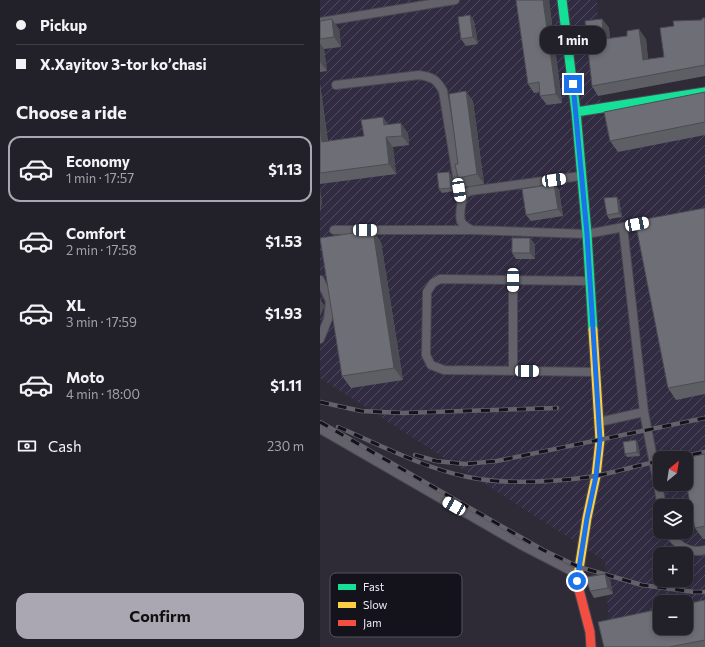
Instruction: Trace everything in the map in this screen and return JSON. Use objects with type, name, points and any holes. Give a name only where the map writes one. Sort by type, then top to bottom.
[{"type":"street","points":[[562,0],[576,112],[582,176],[600,440],[596,476],[587,518],[577,581],[590,632],[591,647]]},
{"type":"street","points":[[576,112],[705,92]]},
{"type":"lane","points":[[320,22],[455,0]]},
{"type":"lane","points":[[336,85],[419,74],[428,76],[438,82],[443,92],[462,204]]},
{"type":"lane","points":[[472,230],[465,226],[461,221],[464,194],[470,191],[582,176]]},
{"type":"lane","points":[[334,230],[472,230],[587,234],[653,221]]},
{"type":"lane","points":[[623,227],[644,412],[661,499]]},
{"type":"lane","points":[[590,281],[440,278],[432,283],[427,292],[426,355],[431,364],[444,370],[595,372]]},
{"type":"lane","points":[[320,280],[330,301],[328,318],[320,339]]},
{"type":"lane","points":[[513,280],[513,371]]},
{"type":"lane","points":[[598,422],[644,412]]},
{"type":"lane","points":[[320,429],[521,545],[578,574]]},
{"type":"lane","points":[[673,539],[683,548],[701,551],[705,550]]},
{"type":"shaded area","points":[[320,0],[597,0],[601,116],[705,96],[705,647],[610,647],[605,561],[320,378]]},
{"type":"building","points":[[516,0],[543,0],[556,94],[540,96],[539,82],[528,84]]},
{"type":"building","points":[[470,15],[473,37],[461,39],[458,17]]},
{"type":"building","points":[[702,18],[705,18],[705,65],[592,86],[585,21],[602,19],[604,39],[627,36],[627,31],[639,29],[643,60],[664,57],[660,28],[674,26],[673,21],[702,20]]},
{"type":"building","points":[[332,19],[334,37],[320,39],[320,21]]},
{"type":"building","points":[[466,91],[477,174],[458,178],[455,164],[458,164],[449,94]]},
{"type":"building","points":[[705,92],[705,122],[610,141],[604,112]]},
{"type":"building","points":[[383,117],[384,125],[401,123],[402,136],[386,137],[389,164],[320,173],[320,127],[322,142],[364,136],[361,120]]},
{"type":"building","points":[[449,172],[451,188],[439,189],[437,173]]},
{"type":"building","points":[[554,184],[558,209],[526,215],[522,189]]},
{"type":"building","points":[[617,197],[619,213],[607,215],[604,198]]},
{"type":"building","points":[[705,208],[705,381],[668,388],[635,221]]},
{"type":"building","points":[[373,230],[394,368],[342,376],[320,238]]},
{"type":"building","points":[[512,238],[530,238],[530,253],[512,253]]},
{"type":"building","points":[[636,440],[637,452],[625,454],[623,442]]},
{"type":"building","points":[[705,454],[705,526],[695,528],[693,518],[693,499],[689,499],[688,491],[693,491],[693,456]]},
{"type":"building","points":[[605,574],[608,588],[590,591],[587,577]]},
{"type":"building","points":[[705,600],[705,640],[669,647],[604,647],[598,622],[653,610],[653,635],[693,635],[693,603]]},
{"type":"railway","points":[[320,402],[361,411],[403,413],[557,408]]},
{"type":"railway","points":[[415,455],[436,461],[465,464],[497,461],[705,418]]},
{"type":"railway","points":[[320,422],[543,550],[579,567],[642,585],[694,592],[705,592]]},
{"type":"railway","points":[[338,427],[419,462],[452,473],[483,480],[514,482],[564,480],[595,476],[653,463]]},
{"type":"railway","points":[[693,454],[705,452]]},
{"type":"traffic: fast","points":[[562,0],[576,112],[705,92]]},
{"type":"traffic: fast","points":[[576,112],[587,234],[593,330]]},
{"type":"traffic: slow","points":[[577,582],[587,518],[596,476],[600,440],[593,330]]},
{"type":"traffic: jam","points":[[577,582],[590,632],[591,647]]},
{"type":"route","points":[[573,84],[587,234],[600,440],[596,476],[587,518],[577,581]]}]
